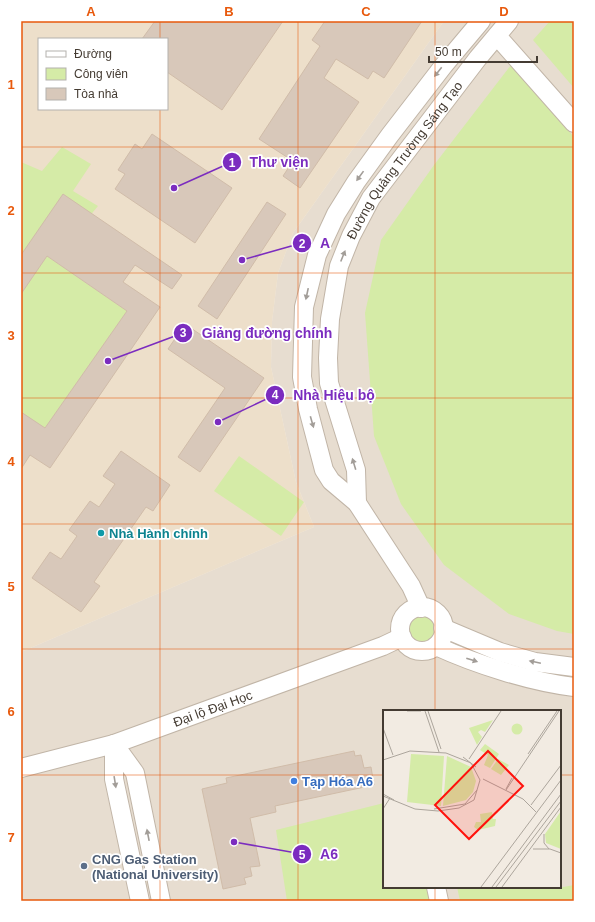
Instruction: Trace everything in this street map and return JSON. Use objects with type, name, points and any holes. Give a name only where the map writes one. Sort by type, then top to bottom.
[{"type":"street","name":"Đường Quảng Trường Sáng Tạo","points":[[421,608],[411,586],[357,503],[331,481],[324,470],[308,409],[302,377],[304,307],[310,279],[319,249],[336,214],[356,182],[390,135],[444,65],[481,21]]},
{"type":"street","name":"Đường Quảng Trường Sáng Tạo","points":[[357,503],[356,470],[329,383],[328,358],[330,319],[339,266],[351,236],[371,198],[509,21]]},
{"type":"street","points":[[497,36],[574,123]]},
{"type":"street","points":[[421,608],[434,611],[439,615],[443,628],[443,635],[436,646],[430,650],[423,651],[410,648],[405,643],[402,637],[401,624],[408,613],[421,608]]},
{"type":"street","points":[[443,628],[500,652],[535,662],[574,667]]},
{"type":"street","name":"Đại lộ Đại Học","points":[[21,768],[114,744],[383,646],[402,637]]},
{"type":"street","points":[[436,646],[500,670],[574,687]]},
{"type":"street","points":[[114,744],[114,779],[140,901]]},
{"type":"street","points":[[114,744],[135,773],[161,901]]},
{"type":"street","points":[[436,888],[439,901]]},
{"type":"shaded area","points":[[21,21],[444,21],[293,233],[278,273],[272,322],[271,367],[296,482],[314,527],[21,652]]},
{"type":"shaded area","points":[[444,21],[574,21],[574,901],[21,901],[21,652],[314,527],[296,482],[271,367],[272,322],[278,273],[293,233]]},
{"type":"green space","points":[[550,21],[574,21],[574,88],[533,40]]},
{"type":"green space","points":[[511,65],[574,137],[574,634],[557,631],[509,614],[444,565],[401,504],[374,436],[365,313],[381,240],[434,165]]},
{"type":"green space","points":[[62,147],[91,164],[73,191],[98,206],[78,230],[61,213],[21,283],[21,162],[42,171]]},
{"type":"green space","points":[[47,256],[127,311],[45,428],[21,412],[21,294]]},
{"type":"green space","points":[[239,456],[304,502],[281,536],[214,491]]},
{"type":"green space","points":[[418,613],[424,613],[434,620],[437,629],[436,635],[430,642],[424,645],[418,645],[408,638],[405,632],[405,626],[412,616]]},
{"type":"green space","points":[[383,803],[383,888],[437,888],[440,901],[287,901],[276,830]]},
{"type":"green space","points":[[574,885],[574,901],[460,901],[457,888],[561,888]]},
{"type":"building","points":[[155,21],[283,21],[222,110],[168,73],[168,38],[143,38]]},
{"type":"building","points":[[325,21],[422,21],[384,78],[373,71],[368,79],[336,59],[324,78],[359,102],[300,188],[283,176],[293,161],[259,139],[320,46],[312,40]]},
{"type":"building","points":[[152,134],[232,188],[195,243],[115,189],[125,174],[118,170],[135,144],[142,149]]},
{"type":"building","points":[[63,194],[182,275],[172,289],[135,265],[123,282],[160,307],[50,468],[30,455],[21,469],[21,412],[45,428],[127,311],[47,256],[21,294],[21,255]]},
{"type":"building","points":[[267,202],[286,214],[217,319],[198,306]]},
{"type":"building","points":[[185,324],[264,378],[200,472],[178,457],[225,388],[168,349]]},
{"type":"building","name":"Nhà Hành chính","points":[[121,451],[170,485],[153,511],[146,507],[94,582],[100,586],[81,612],[32,578],[50,552],[61,559],[77,536],[69,530],[90,501],[99,507],[115,484],[103,476]]},
{"type":"building","points":[[354,751],[355,756],[361,755],[364,768],[371,767],[374,785],[275,806],[276,812],[250,818],[260,866],[250,867],[252,876],[244,878],[246,884],[223,889],[202,789],[227,783],[226,778]]},
{"type":"place","name":"Thư viện","points":[[174,188]]},
{"type":"place","name":"A","points":[[242,260]]},
{"type":"place","name":"Giảng đường chính","points":[[108,361]]},
{"type":"place","name":"Nhà Hiệu bộ","points":[[218,422]]},
{"type":"place","name":"Nhà Hành chính","points":[[101,533]]},
{"type":"place","name":"Tạp Hóa A6","points":[[294,781]]},
{"type":"place","name":"A6","points":[[234,842]]},
{"type":"place","name":"CNG Gas Station (National University)","points":[[84,866]]}]
